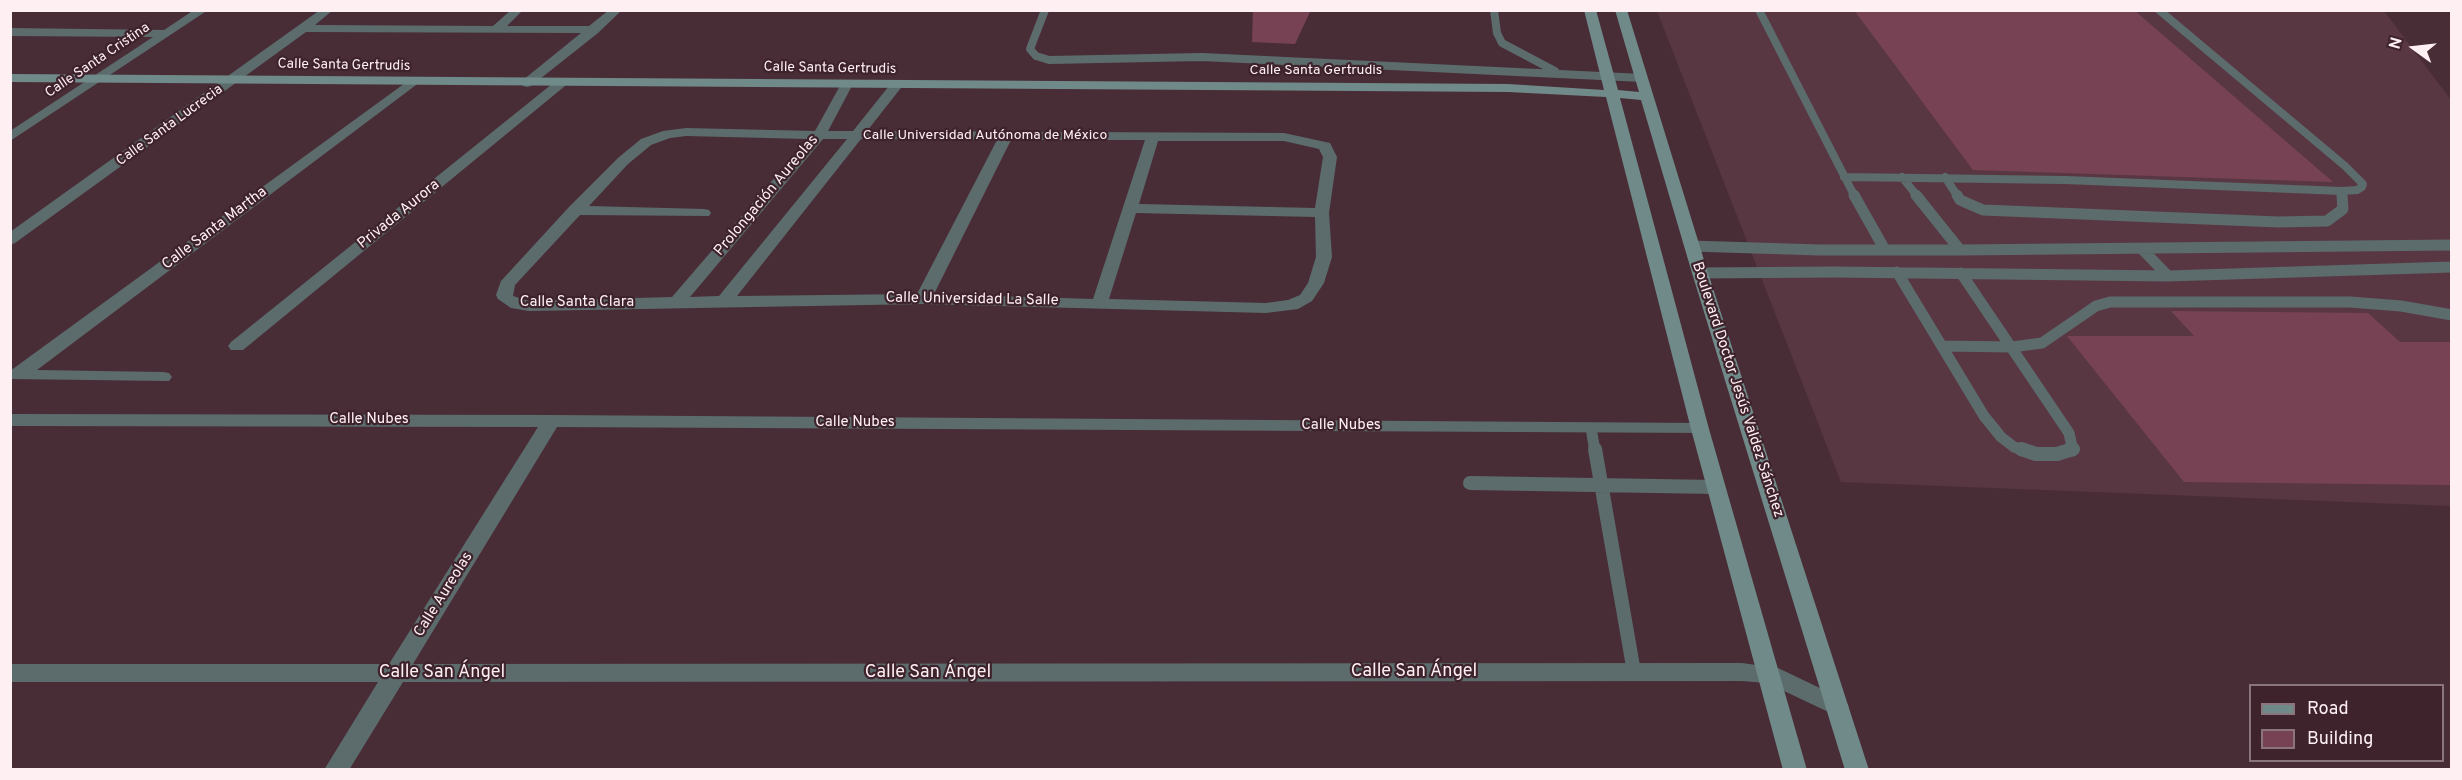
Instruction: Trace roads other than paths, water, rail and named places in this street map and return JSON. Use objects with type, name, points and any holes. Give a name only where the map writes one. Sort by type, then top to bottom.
[{"type":"main road","points":[[1590,10],[1700,429],[1795,770]]},
{"type":"main road","name":"Boulevard Doctor Jesús Valdez Sánchez","points":[[1621,10],[1691,246],[1857,770]]},
{"type":"main road","name":"Calle Santa Gertrudis","points":[[10,78],[1508,88],[1609,85],[1648,96]]},
{"type":"street","name":"Calle Santa Cristina","points":[[10,137],[203,10]]},
{"type":"street","name":"Calle Santa Lucrecia","points":[[10,240],[328,10]]},
{"type":"street","points":[[496,29],[518,10]]},
{"type":"street","points":[[527,83],[617,10]]},
{"type":"street","points":[[304,27],[594,30]]},
{"type":"street","points":[[10,32],[166,34]]},
{"type":"street","name":"Calle Santa Martha","points":[[15,375],[412,82]]},
{"type":"street","name":"Privada Aurora","points":[[237,346],[561,83]]},
{"type":"street","name":"Prolongación Aureolas","points":[[677,302],[819,135],[848,84]]},
{"type":"street","name":"Prolongación Aureolas","points":[[724,301],[898,84]]},
{"type":"street","name":"Calle Universidad Autónoma de México","points":[[515,275],[574,210],[646,142],[668,134],[686,132],[819,135],[1284,137],[1319,144],[1328,150],[1330,157],[1322,213]]},
{"type":"street","points":[[923,299],[1006,135]]},
{"type":"street","points":[[1100,302],[1153,136]]},
{"type":"street","points":[[1131,208],[1322,213]]},
{"type":"street","points":[[574,210],[704,213]]},
{"type":"street","name":"Calle Universidad La Salle","points":[[677,302],[923,299],[1266,308],[1292,304],[1306,298],[1316,283],[1324,257],[1322,213]]},
{"type":"street","name":"Calle Santa Clara","points":[[515,275],[507,284],[504,295],[510,302],[517,304],[576,306],[677,302]]},
{"type":"street","points":[[15,375],[163,377]]},
{"type":"street","name":"Calle Nubes","points":[[10,420],[551,421],[1700,429]]},
{"type":"street","name":"Calle Aureolas","points":[[336,770],[551,421]]},
{"type":"street","name":"Calle San Ángel","points":[[10,673],[1634,672],[1770,674],[1837,707]]},
{"type":"lane","points":[[1045,10],[1030,49],[1036,56],[1049,60],[1202,57],[1559,73],[1609,85],[1643,78]]},
{"type":"lane","points":[[1494,10],[1497,33],[1503,43],[1559,73]]},
{"type":"lane","points":[[1759,10],[1844,177],[1885,250]]},
{"type":"lane","points":[[1844,177],[1945,177],[2342,191],[2360,189],[2363,184],[2293,121],[2160,10]]},
{"type":"lane","points":[[1902,177],[1960,250]]},
{"type":"lane","points":[[1945,177],[1960,200],[1983,210],[2244,221],[2311,223],[2327,221],[2343,209],[2342,191]]},
{"type":"lane","points":[[1691,246],[1885,250],[2144,250],[2451,246]]},
{"type":"lane","points":[[2144,250],[2168,276]]},
{"type":"lane","points":[[1700,273],[1897,272],[2168,276],[2451,267]]},
{"type":"lane","points":[[1897,272],[1984,416],[2008,443],[2036,454],[2073,451],[2068,433],[1961,273]]},
{"type":"lane","points":[[1942,346],[2012,347],[2042,343],[2096,306],[2110,302],[2350,302],[2401,306],[2451,315]]},
{"type":"lane","points":[[1591,428],[1634,672]]},
{"type":"lane","points":[[1470,483],[1717,487]]}]
